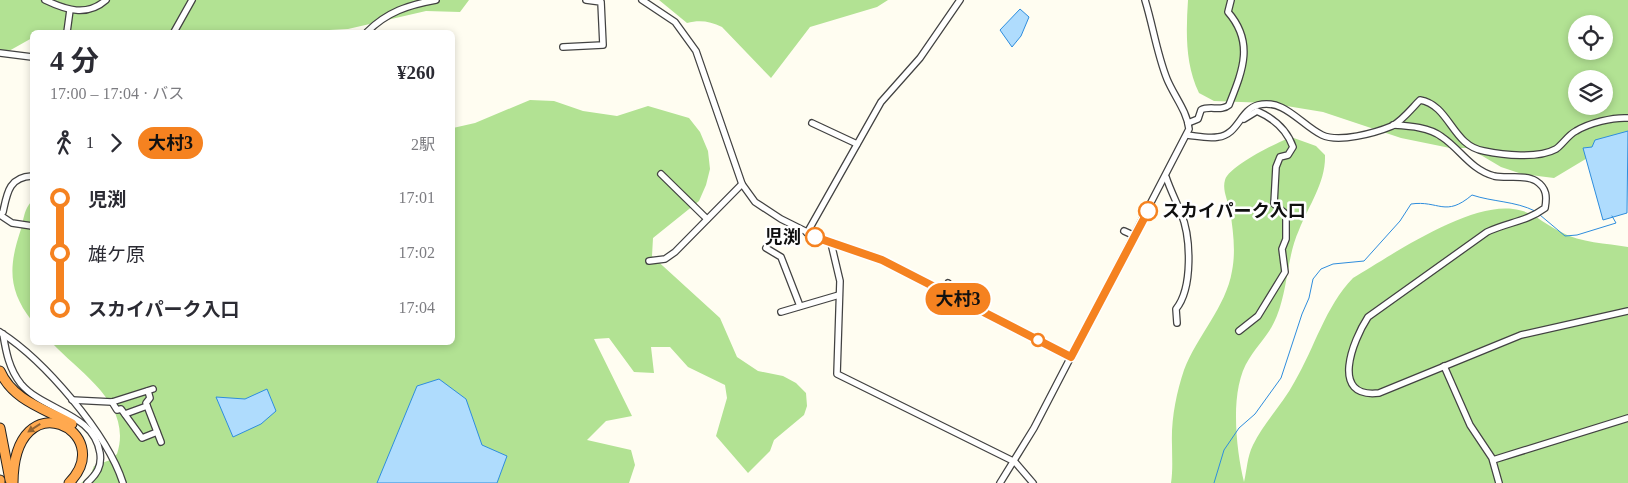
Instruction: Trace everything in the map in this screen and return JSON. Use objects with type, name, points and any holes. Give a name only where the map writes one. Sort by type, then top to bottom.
[{"type":"highway","points":[[0,371],[4,380],[23,399],[74,425],[84,437],[89,461],[77,483]]},
{"type":"highway","points":[[12,483],[16,452],[24,436],[41,424],[52,422],[62,424],[72,430],[79,439],[83,450],[82,464],[77,476],[70,483]]},
{"type":"highway","points":[[0,428],[12,483]]},
{"type":"street","points":[[45,0],[70,10],[90,10],[106,0]]},
{"type":"street","points":[[175,30],[192,0]]},
{"type":"street","points":[[369,30],[375,24],[401,8],[436,0]]},
{"type":"street","points":[[563,47],[603,45],[601,2],[586,0]]},
{"type":"street","points":[[642,0],[675,22],[696,50],[742,184],[755,202],[766,211],[807,233],[831,243],[872,255],[1071,357]]},
{"type":"street","points":[[807,233],[881,102],[925,51],[960,0]]},
{"type":"street","points":[[1000,483],[1015,462],[1187,135],[1188,123],[1167,80],[1145,0]]},
{"type":"street","points":[[1188,123],[1198,119],[1201,110],[1206,108],[1219,109],[1230,105],[1239,79],[1245,53],[1241,35],[1228,12],[1230,0]]},
{"type":"street","points":[[67,30],[70,10]]},
{"type":"street","points":[[0,53],[30,57]]},
{"type":"street","points":[[1394,125],[1420,100],[1430,102],[1439,108],[1464,142],[1474,149],[1524,156],[1555,150],[1575,131],[1603,122],[1628,118]]},
{"type":"street","points":[[1187,135],[1219,137],[1232,131],[1248,110],[1258,105],[1271,104],[1283,108],[1321,135],[1333,138],[1344,139],[1394,125],[1415,127],[1441,136],[1476,168],[1494,176],[1535,180],[1544,188],[1547,197],[1545,208],[1538,214],[1487,232],[1368,317],[1358,333],[1349,364],[1348,378],[1355,390],[1367,395],[1379,393],[1522,335],[1628,310]]},
{"type":"street","points":[[1239,332],[1258,316],[1285,272],[1282,249],[1286,239],[1286,214],[1274,204],[1275,172],[1280,157],[1288,155],[1293,147],[1290,140],[1271,117],[1257,111],[1240,122]]},
{"type":"street","points":[[812,124],[857,144]]},
{"type":"street","points":[[661,174],[707,219]]},
{"type":"street","points":[[30,176],[18,179],[10,186],[3,212],[0,215],[12,223],[30,226]]},
{"type":"street","points":[[1166,177],[1180,212],[1187,240],[1184,299],[1176,309],[1177,323]]},
{"type":"street","points":[[649,261],[665,259],[742,184]]},
{"type":"street","points":[[1124,231],[1135,236]]},
{"type":"street","points":[[831,243],[840,281],[837,374],[1015,462],[1033,483]]},
{"type":"street","points":[[766,248],[781,257],[800,306]]},
{"type":"street","points":[[944,292],[948,283]]},
{"type":"street","points":[[781,312],[839,295]]},
{"type":"street","points":[[2,333],[29,354],[83,412],[112,456],[123,483]]},
{"type":"street","points":[[2,333],[8,362],[21,384],[30,393],[81,422],[95,438],[100,456],[98,474],[87,483]]},
{"type":"street","points":[[1444,366],[1470,425],[1493,460],[1499,483]]},
{"type":"street","points":[[72,400],[112,402],[150,390],[150,398],[146,403],[161,442]]},
{"type":"street","points":[[112,402],[117,410],[121,409],[142,438],[157,432]]},
{"type":"street","points":[[124,414],[147,406]]},
{"type":"street","points":[[1493,460],[1628,418]]},
{"type":"green space","points":[[0,0],[469,0],[460,12],[426,11],[348,29],[30,30],[30,39],[0,56]]},
{"type":"green space","points":[[659,0],[888,0],[877,7],[810,27],[771,78],[722,27],[713,23],[687,23]]},
{"type":"green space","points":[[1188,0],[1628,0],[1628,141],[1599,151],[1554,178],[1522,174],[1501,167],[1469,148],[1450,148],[1401,138],[1323,112],[1268,103],[1214,101],[1199,93],[1194,82],[1187,48]]},
{"type":"green space","points":[[530,100],[554,101],[583,111],[617,116],[648,106],[689,118],[700,132],[708,151],[710,169],[706,185],[699,201],[653,238],[652,256],[720,318],[737,357],[758,371],[783,376],[796,383],[806,393],[807,406],[804,415],[774,440],[770,451],[748,473],[716,436],[727,398],[725,385],[688,367],[670,347],[651,347],[654,373],[634,372],[609,338],[594,339],[632,416],[606,421],[587,440],[631,450],[635,465],[629,483],[81,483],[90,476],[94,466],[110,460],[117,454],[120,436],[118,420],[111,405],[101,391],[54,345],[455,345],[455,128],[475,123]]},
{"type":"green space","points":[[1291,137],[1316,146],[1325,155],[1325,165],[1320,184],[1295,239],[1283,297],[1277,316],[1270,330],[1249,359],[1239,386],[1236,419],[1244,482],[1249,454],[1257,437],[1290,389],[1328,314],[1343,289],[1353,278],[1409,244],[1452,222],[1495,209],[1513,209],[1527,212],[1569,236],[1628,247],[1628,483],[1171,483],[1173,417],[1181,379],[1196,345],[1224,297],[1232,271],[1234,240],[1230,210],[1225,192],[1225,180],[1244,161]]},
{"type":"green space","points":[[30,203],[30,318],[18,298],[13,276],[14,254],[27,207]]},
{"type":"water","points":[[1020,9],[1029,17],[1021,36],[1012,47],[1000,30]]},
{"type":"water","points":[[1628,131],[1627,213],[1603,220],[1583,148],[1592,147],[1595,140]]},
{"type":"water","points":[[439,379],[466,399],[482,445],[507,456],[497,483],[377,483],[417,386]]},
{"type":"water","points":[[267,389],[276,411],[261,424],[233,437],[216,397],[245,399]]},
{"type":"waterway","points":[[1214,483],[1224,450],[1239,428],[1255,414],[1281,378],[1309,298],[1313,279],[1321,269],[1333,264],[1364,261],[1400,221],[1411,204],[1421,203],[1442,207],[1455,206],[1472,195],[1520,205],[1535,211]]},
{"type":"waterway","points":[[1540,215],[1565,236],[1577,235],[1616,223],[1612,216]]},
{"type":"bus line","name":"大村3","points":[[815,237],[882,260],[1071,357],[1148,211]]},
{"type":"place","name":"スカイパーク入口","points":[[1148,211]]},
{"type":"place","name":"児渕","points":[[815,237]]}]
